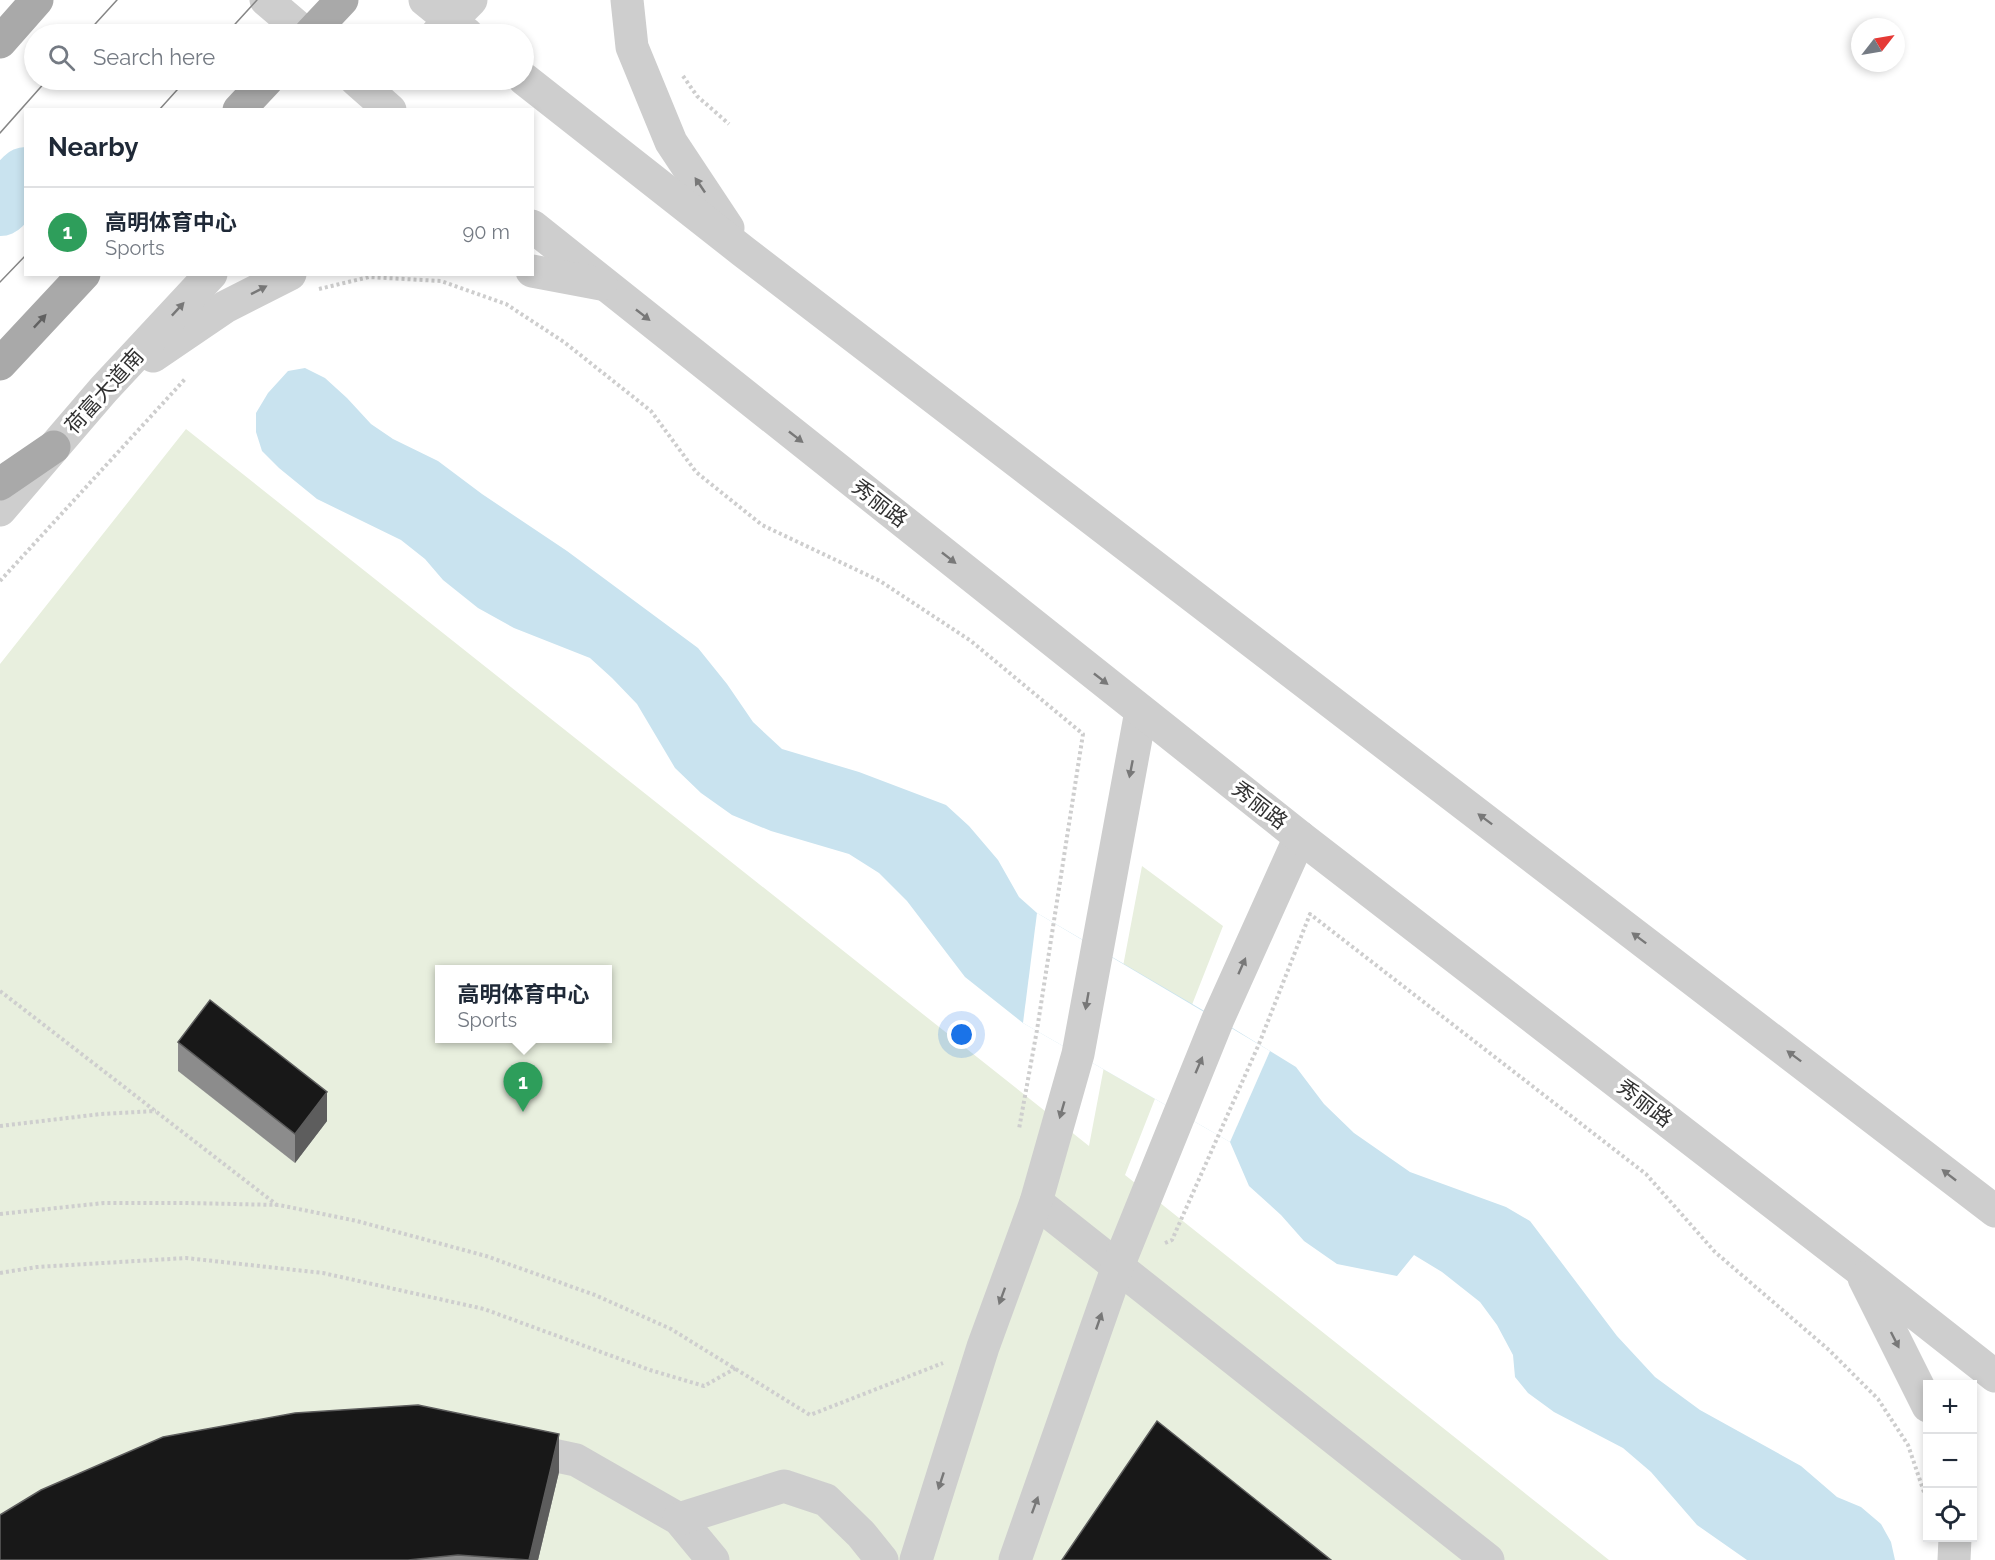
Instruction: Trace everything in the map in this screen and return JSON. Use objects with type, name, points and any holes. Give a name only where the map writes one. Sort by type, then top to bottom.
[{"type":"main road","points":[[0,42],[37,0]]},
{"type":"main road","points":[[318,24],[342,0]]},
{"type":"main road","points":[[241,108],[258,90]]},
{"type":"main road","points":[[0,364],[82,276]]},
{"type":"main road","points":[[0,484],[54,447]]},
{"type":"street","points":[[266,0],[296,24]]},
{"type":"street","points":[[425,0],[456,22]]},
{"type":"street","points":[[627,0],[632,47],[671,142],[744,252]]},
{"type":"street","points":[[534,87],[744,252],[1995,1211]]},
{"type":"street","name":"秀丽路","points":[[534,228],[1300,837],[1995,1376]]},
{"type":"street","points":[[534,271],[605,285]]},
{"type":"street","name":"荷富大道南","points":[[0,510],[104,389],[209,276]]},
{"type":"street","points":[[104,389],[225,307],[300,283]]},
{"type":"street","points":[[916,1560],[983,1347],[1036,1202],[1078,1054],[1142,711]]},
{"type":"street","points":[[1015,1560],[1118,1266],[1218,1019],[1300,837]]},
{"type":"street","points":[[1036,1202],[1488,1560]]},
{"type":"street","points":[[1859,1269],[1923,1396]]},
{"type":"street","points":[[487,1441],[576,1460],[679,1519],[713,1560]]},
{"type":"street","points":[[679,1519],[784,1486],[826,1500],[861,1534],[882,1560]]},
{"type":"street","points":[[1954,1560],[1955,1542]]},
{"type":"path","points":[[679,69],[697,96],[729,124]]},
{"type":"path","points":[[300,283],[369,277],[441,281],[506,304],[564,342],[651,411],[696,472],[762,525],[889,587],[971,641],[1083,734],[1037,1030]]},
{"type":"path","points":[[0,581],[191,372]]},
{"type":"path","points":[[1118,1266],[1172,1240],[1259,1044],[1310,914],[1646,1174],[1715,1252],[1829,1350],[1878,1399],[1908,1445],[1923,1489]]},
{"type":"path","points":[[0,991],[279,1205]]},
{"type":"path","points":[[0,1126],[101,1114],[156,1111]]},
{"type":"path","points":[[0,1214],[104,1203],[279,1205],[357,1221],[486,1256],[606,1300],[671,1329],[810,1415],[983,1347]]},
{"type":"path","points":[[0,1273],[38,1267],[186,1258],[322,1273],[484,1309],[650,1370],[704,1386],[736,1368]]},
{"type":"green space","points":[[186,429],[1089,1146],[1142,866],[1223,926],[1125,1175],[1609,1560],[0,1560],[0,664]]},
{"type":"water","points":[[305,368],[325,378],[371,424],[393,439],[438,461],[482,494],[567,551],[698,648],[727,684],[753,722],[782,749],[859,772],[946,805],[969,826],[998,860],[1019,897],[1037,913],[1296,1067],[1324,1104],[1354,1133],[1410,1172],[1506,1207],[1530,1221],[1617,1336],[1655,1377],[1700,1410],[1801,1466],[1837,1497],[1861,1507],[1881,1524],[1891,1542],[1895,1560],[1747,1560],[1697,1525],[1651,1472],[1623,1448],[1554,1412],[1528,1393],[1515,1377],[1513,1355],[1497,1325],[1480,1302],[1442,1272],[1414,1255],[1397,1276],[1337,1264],[1304,1241],[1281,1215],[1249,1186],[1230,1142],[1023,1023],[965,977],[907,901],[879,873],[849,854],[771,831],[732,815],[701,793],[675,768],[637,704],[590,658],[514,628],[478,608],[443,580],[425,559],[401,540],[317,499],[262,451],[256,432],[256,413],[268,393],[288,371]]},
{"type":"pier","points":[[1037,913],[1270,1051],[1230,1142],[1023,1023]]},
{"type":"building","points":[[210,1000],[327,1092],[295,1134],[178,1042]]},
{"type":"building","points":[[418,1405],[559,1434],[529,1560],[458,1555],[408,1560],[0,1560],[0,1515],[41,1490],[163,1437],[295,1413]]},
{"type":"building","points":[[1157,1421],[1331,1560],[1062,1560]]},
{"type":"waterway","points":[[0,205],[24,180]]},
{"type":"tram line","points":[[95,24],[117,0]]},
{"type":"tram line","points":[[235,24],[257,0]]},
{"type":"tram line","points":[[0,133],[38,90]]},
{"type":"tram line","points":[[161,108],[177,90]]},
{"type":"tram line","points":[[0,282],[24,257]]},
{"type":"place","name":"高明体育中心","points":[[523,1112]]}]
